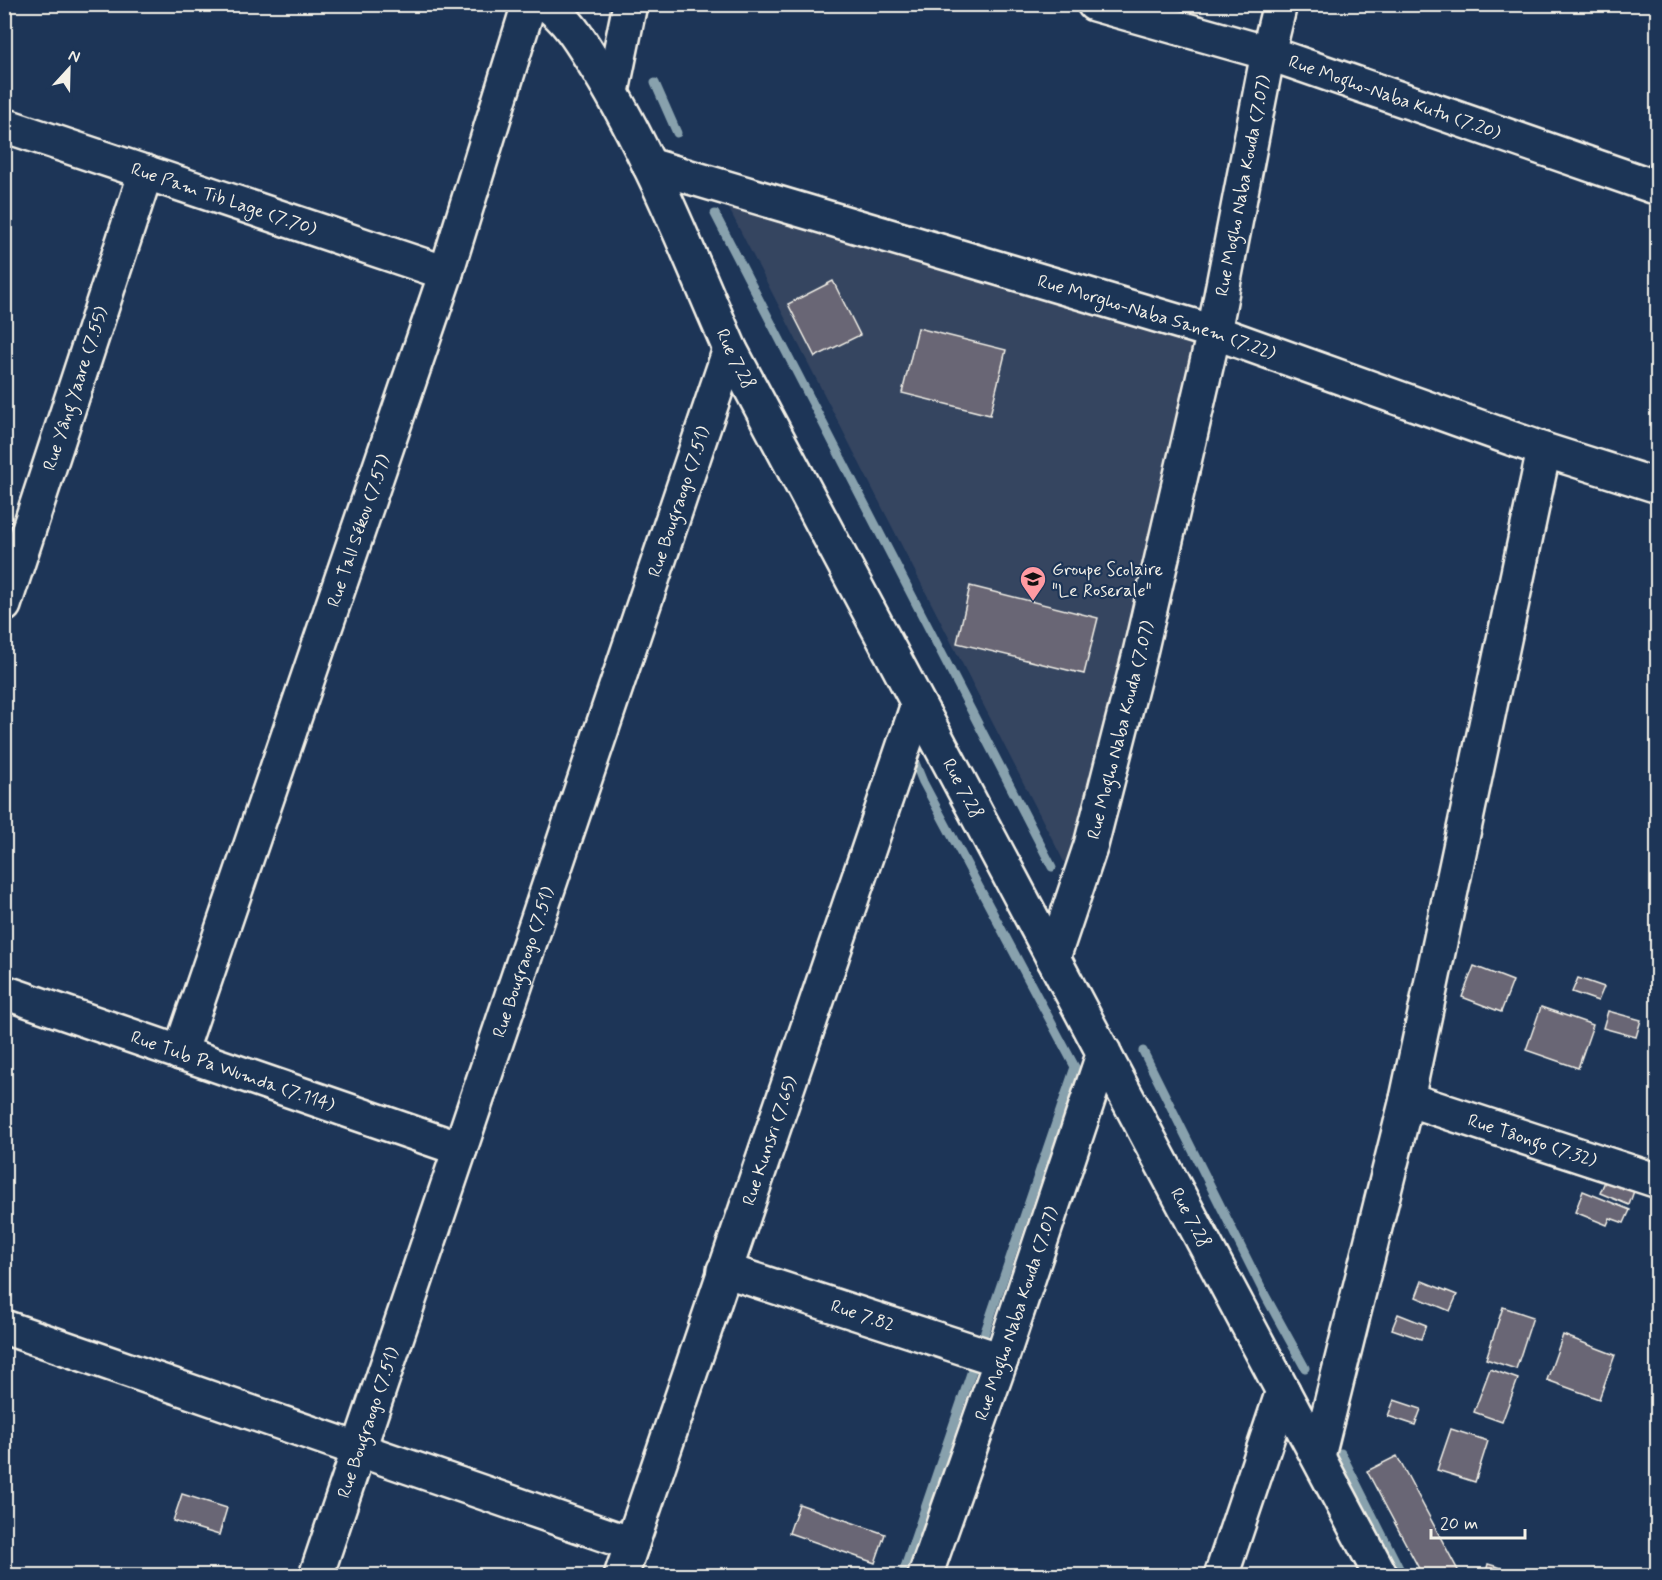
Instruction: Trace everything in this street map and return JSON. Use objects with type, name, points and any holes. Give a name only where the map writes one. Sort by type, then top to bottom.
[{"type":"street","name":"Rue Tall Sékou (7.57)","points":[[180,1053],[446,273],[529,4]]},
{"type":"street","name":"Rue 7.28","points":[[546,4],[562,15],[612,92],[649,165],[730,349],[1381,1575]]},
{"type":"street","points":[[612,92],[630,4]]},
{"type":"street","name":"Rue Mogho-Naba Kutu (7.20)","points":[[1094,4],[1268,53],[1658,188]]},
{"type":"street","name":"Rue Mogho Naba Kouda (7.07)","points":[[1053,958],[1106,795],[1214,332],[1268,53],[1280,4]]},
{"type":"street","name":"Rue Pam Tib Lage (7.70)","points":[[4,125],[446,273]]},
{"type":"street","name":"Rue Morgho-Naba Sanem (7.22)","points":[[649,165],[1214,332],[1544,450],[1658,486]]},
{"type":"street","name":"Rue Yâng Yaare (7.55)","points":[[4,605],[147,172]]},
{"type":"street","name":"Rue Bougraogo (7.51)","points":[[316,1575],[730,349]]},
{"type":"street","points":[[1318,1456],[1407,1099],[1544,450]]},
{"type":"street","name":"Rue Kunsri (7.65)","points":[[621,1575],[918,704]]},
{"type":"street","name":"Rue Tub Pa Wumda (7.114)","points":[[4,992],[460,1149]]},
{"type":"street","name":"Rue Mogho Naba Kouda (7.07)","points":[[925,1575],[1001,1360],[1104,1052]]},
{"type":"street","name":"Rue Tâongo (7.32)","points":[[1407,1099],[1658,1180]]},
{"type":"street","name":"Rue 7.82","points":[[724,1270],[1001,1360]]},
{"type":"street","points":[[4,1327],[632,1544]]},
{"type":"street","points":[[1221,1575],[1283,1391]]},
{"type":"shaded area","name":"Groupe Scolaire \"Le Roserale\"","points":[[725,201],[1195,345],[1076,860],[1065,864]]},
{"type":"building","points":[[833,281],[860,335],[815,357],[788,304]]},
{"type":"building","points":[[918,328],[1006,350],[990,415],[902,393]]},
{"type":"building","points":[[970,586],[1098,618],[1084,674],[957,643]]},
{"type":"building","points":[[1474,966],[1513,981],[1501,1012],[1462,997]]},
{"type":"building","points":[[1578,978],[1604,987],[1598,1001],[1572,992]]},
{"type":"building","points":[[1541,1007],[1593,1025],[1578,1068],[1526,1050]]},
{"type":"building","points":[[1608,1011],[1641,1020],[1636,1037],[1603,1028]]},
{"type":"building","points":[[1606,1179],[1634,1191],[1629,1205],[1600,1193]]},
{"type":"building","points":[[1583,1191],[1630,1210],[1624,1223],[1610,1218],[1607,1225],[1575,1212]]},
{"type":"building","points":[[1422,1281],[1457,1295],[1450,1311],[1416,1297]]},
{"type":"building","points":[[1503,1307],[1533,1317],[1516,1369],[1486,1359]]},
{"type":"building","points":[[1398,1314],[1426,1325],[1421,1339],[1392,1329]]},
{"type":"building","points":[[1563,1335],[1615,1355],[1599,1399],[1547,1380]]},
{"type":"building","points":[[1490,1369],[1518,1379],[1502,1422],[1474,1412]]},
{"type":"building","points":[[1394,1400],[1421,1409],[1415,1425],[1388,1416]]},
{"type":"building","points":[[1451,1429],[1488,1441],[1475,1482],[1437,1470]]},
{"type":"building","points":[[1397,1456],[1461,1576],[1423,1576],[1367,1471]]},
{"type":"building","points":[[182,1494],[227,1508],[219,1535],[173,1521]]},
{"type":"building","points":[[799,1504],[885,1534],[875,1563],[789,1533]]},
{"type":"building","points":[[1488,1564],[1512,1571],[1511,1576],[1485,1576]]},
{"type":"waterway","points":[[655,83],[677,133]]},
{"type":"waterway","points":[[715,214],[1052,867]]},
{"type":"waterway","points":[[902,1576],[1075,1067],[923,782],[911,753]]},
{"type":"waterway","points":[[1143,1051],[1266,1297],[1305,1368]]},
{"type":"waterway","points":[[1341,1453],[1403,1576]]},
{"type":"place","name":"Groupe Scolaire \"Le Roserale\"","points":[[1033,602]]}]
